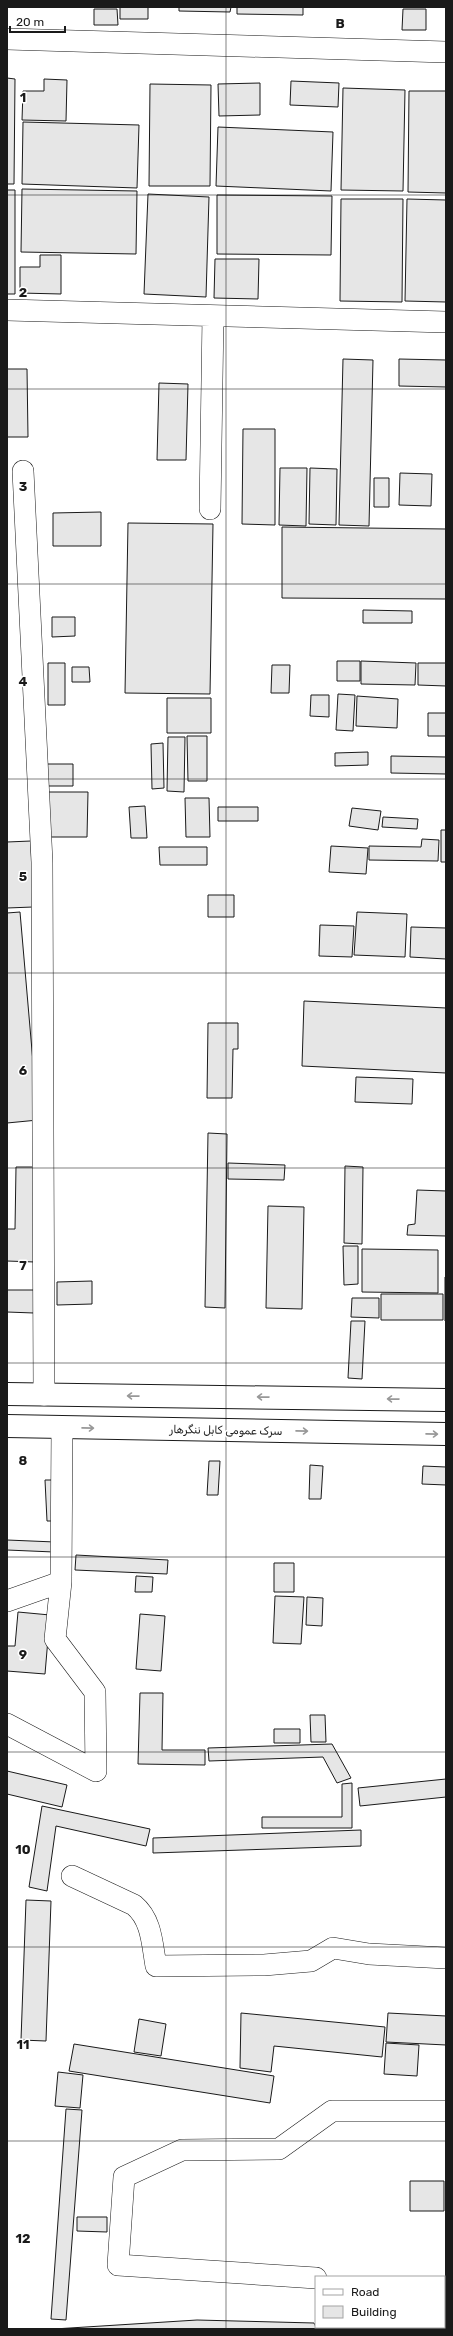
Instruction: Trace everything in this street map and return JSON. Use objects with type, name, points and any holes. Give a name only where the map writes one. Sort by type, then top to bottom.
[{"type":"highway","points":[[7,1394],[446,1400]]},
{"type":"highway","points":[[189,1397],[189,1429]]},
{"type":"highway","name":"سرک عمومی کابل ننگرهار","points":[[7,1426],[446,1434]]},
{"type":"street","points":[[7,39],[446,52]]},
{"type":"street","points":[[7,310],[446,322]]},
{"type":"street","points":[[210,509],[214,316]]},
{"type":"street","points":[[23,471],[42,862],[44,1395]]},
{"type":"street","points":[[7,1724],[96,1771],[96,1692],[55,1639],[61,1582],[62,1427]]},
{"type":"street","points":[[7,1601],[61,1582]]},
{"type":"street","points":[[72,1876],[134,1905],[146,1917],[156,1966],[264,1965],[311,1960],[333,1948],[369,1954],[446,1958]]},
{"type":"street","points":[[315,2278],[118,2265],[124,2177],[182,2150],[279,2149],[332,2111],[446,2110]]},
{"type":"building","points":[[120,7],[148,7],[148,19],[120,19]]},
{"type":"building","points":[[179,7],[231,7],[230,12],[179,11]]},
{"type":"building","points":[[237,7],[303,7],[303,15],[237,14]]},
{"type":"building","points":[[94,9],[117,9],[118,25],[94,25]]},
{"type":"building","points":[[403,9],[426,9],[426,30],[402,30]]},
{"type":"building","points":[[7,78],[15,79],[14,184],[7,184]]},
{"type":"building","points":[[44,79],[67,80],[66,121],[22,120],[23,91],[44,91]]},
{"type":"building","points":[[291,81],[339,83],[338,107],[290,105]]},
{"type":"building","points":[[260,83],[260,115],[219,116],[218,84]]},
{"type":"building","points":[[150,84],[211,85],[210,186],[149,186]]},
{"type":"building","points":[[343,88],[405,90],[403,191],[341,190]]},
{"type":"building","points":[[409,91],[446,91],[446,193],[408,192]]},
{"type":"building","points":[[23,122],[139,125],[137,188],[22,184]]},
{"type":"building","points":[[218,127],[333,132],[331,191],[216,186]]},
{"type":"building","points":[[22,189],[137,191],[136,254],[21,252]]},
{"type":"building","points":[[7,190],[15,190],[15,294],[7,294]]},
{"type":"building","points":[[148,194],[209,197],[206,297],[144,294]]},
{"type":"building","points":[[217,195],[332,196],[331,255],[217,254]]},
{"type":"building","points":[[341,199],[403,199],[402,302],[340,301]]},
{"type":"building","points":[[407,199],[446,200],[446,302],[405,301]]},
{"type":"building","points":[[40,255],[61,255],[61,294],[20,293],[20,267],[40,267]]},
{"type":"building","points":[[215,259],[259,259],[258,299],[214,298]]},
{"type":"building","points":[[343,359],[373,360],[369,526],[339,525]]},
{"type":"building","points":[[399,359],[446,360],[446,387],[399,386]]},
{"type":"building","points":[[7,369],[27,369],[28,437],[7,437]]},
{"type":"building","points":[[159,383],[188,384],[186,460],[157,460]]},
{"type":"building","points":[[243,429],[275,429],[275,525],[242,524]]},
{"type":"building","points":[[280,468],[307,468],[306,526],[279,525]]},
{"type":"building","points":[[310,468],[337,469],[336,525],[309,524]]},
{"type":"building","points":[[400,473],[432,474],[431,506],[399,505]]},
{"type":"building","points":[[374,478],[389,478],[389,507],[374,507]]},
{"type":"building","points":[[101,512],[101,546],[53,546],[53,513]]},
{"type":"building","points":[[128,523],[213,524],[210,694],[125,693]]},
{"type":"building","points":[[282,527],[446,529],[446,599],[282,598]]},
{"type":"building","points":[[363,610],[412,611],[412,623],[363,623]]},
{"type":"building","points":[[52,617],[75,617],[75,636],[52,637]]},
{"type":"building","points":[[337,661],[360,661],[360,681],[337,681]]},
{"type":"building","points":[[361,661],[416,663],[415,685],[361,684]]},
{"type":"building","points":[[48,663],[65,663],[65,705],[48,705]]},
{"type":"building","points":[[418,663],[446,663],[446,686],[418,685]]},
{"type":"building","points":[[272,665],[290,665],[289,693],[271,693]]},
{"type":"building","points":[[72,667],[89,667],[90,682],[72,682]]},
{"type":"building","points":[[338,694],[355,695],[353,731],[336,730]]},
{"type":"building","points":[[311,695],[329,695],[329,717],[310,716]]},
{"type":"building","points":[[357,696],[398,699],[397,728],[356,726]]},
{"type":"building","points":[[167,698],[211,698],[211,733],[167,733]]},
{"type":"building","points":[[428,713],[446,713],[446,736],[428,736]]},
{"type":"building","points":[[187,736],[207,736],[207,781],[188,781]]},
{"type":"building","points":[[168,737],[185,737],[184,792],[167,791]]},
{"type":"building","points":[[163,743],[164,788],[152,789],[151,744]]},
{"type":"building","points":[[368,752],[368,765],[335,766],[335,753]]},
{"type":"building","points":[[391,756],[446,757],[446,774],[391,773]]},
{"type":"building","points":[[46,764],[73,764],[73,786],[46,786]]},
{"type":"building","points":[[46,792],[88,792],[87,837],[46,837]]},
{"type":"building","points":[[185,798],[209,798],[210,837],[186,837]]},
{"type":"building","points":[[145,806],[147,838],[131,838],[129,807]]},
{"type":"building","points":[[218,807],[258,807],[258,821],[218,821]]},
{"type":"building","points":[[352,808],[381,811],[378,830],[349,826]]},
{"type":"building","points":[[383,817],[418,819],[417,829],[382,827]]},
{"type":"building","points":[[441,830],[446,830],[446,862],[441,862]]},
{"type":"building","points":[[422,839],[439,840],[438,861],[369,860],[369,846],[421,847]]},
{"type":"building","points":[[31,841],[33,907],[7,908],[7,842]]},
{"type":"building","points":[[331,846],[368,848],[366,874],[329,872]]},
{"type":"building","points":[[159,847],[207,847],[207,865],[160,865]]},
{"type":"building","points":[[208,895],[234,895],[234,917],[208,917]]},
{"type":"building","points":[[20,912],[38,1120],[7,1123],[7,913]]},
{"type":"building","points":[[357,912],[407,914],[405,957],[354,955]]},
{"type":"building","points":[[320,925],[354,926],[352,957],[319,956]]},
{"type":"building","points":[[411,927],[446,928],[446,959],[410,957]]},
{"type":"building","points":[[304,1001],[446,1008],[446,1073],[302,1066]]},
{"type":"building","points":[[208,1023],[238,1023],[238,1049],[233,1049],[232,1098],[207,1098]]},
{"type":"building","points":[[356,1077],[413,1079],[412,1104],[355,1102]]},
{"type":"building","points":[[208,1133],[227,1134],[225,1308],[205,1307]]},
{"type":"building","points":[[228,1163],[285,1165],[284,1180],[228,1179]]},
{"type":"building","points":[[345,1166],[363,1167],[362,1244],[344,1243]]},
{"type":"building","points":[[16,1167],[37,1167],[35,1262],[7,1261],[7,1229],[15,1229]]},
{"type":"building","points":[[417,1190],[446,1191],[446,1236],[407,1235],[408,1225],[415,1224]]},
{"type":"building","points":[[268,1206],[304,1207],[302,1309],[266,1308]]},
{"type":"building","points":[[343,1246],[358,1246],[358,1284],[344,1285]]},
{"type":"building","points":[[362,1249],[438,1250],[438,1293],[362,1292]]},
{"type":"building","points":[[446,1277],[446,1321],[445,1321]]},
{"type":"building","points":[[92,1281],[92,1304],[57,1305],[57,1282]]},
{"type":"building","points":[[7,1290],[34,1290],[34,1313],[7,1312]]},
{"type":"building","points":[[381,1294],[443,1294],[443,1320],[381,1320]]},
{"type":"building","points":[[352,1298],[379,1298],[379,1318],[351,1317]]},
{"type":"building","points":[[351,1321],[365,1321],[362,1379],[348,1378]]},
{"type":"building","points":[[209,1461],[220,1461],[218,1495],[207,1495]]},
{"type":"building","points":[[310,1465],[323,1466],[321,1499],[309,1499]]},
{"type":"building","points":[[423,1466],[446,1467],[446,1485],[422,1484]]},
{"type":"building","points":[[45,1480],[59,1480],[59,1521],[47,1521]]},
{"type":"building","points":[[7,1540],[55,1542],[54,1552],[7,1550]]},
{"type":"building","points":[[76,1555],[168,1560],[167,1574],[75,1570]]},
{"type":"building","points":[[274,1563],[294,1563],[294,1592],[274,1592]]},
{"type":"building","points":[[136,1576],[153,1577],[152,1592],[135,1592]]},
{"type":"building","points":[[275,1596],[304,1597],[301,1644],[273,1643]]},
{"type":"building","points":[[307,1597],[323,1598],[322,1626],[306,1625]]},
{"type":"building","points":[[18,1612],[50,1615],[45,1674],[7,1671],[7,1646],[15,1646]]},
{"type":"building","points":[[140,1614],[165,1616],[161,1671],[136,1669]]},
{"type":"building","points":[[140,1693],[163,1693],[162,1750],[205,1750],[205,1765],[138,1764]]},
{"type":"building","points":[[310,1715],[325,1715],[326,1742],[311,1742]]},
{"type":"building","points":[[274,1729],[300,1729],[300,1743],[274,1743]]},
{"type":"building","points":[[332,1744],[351,1778],[337,1783],[323,1757],[209,1761],[208,1748]]},
{"type":"building","points":[[7,1771],[67,1785],[62,1807],[7,1794]]},
{"type":"building","points":[[446,1779],[446,1797],[360,1806],[358,1788]]},
{"type":"building","points":[[352,1783],[352,1828],[262,1828],[262,1817],[342,1817],[342,1784]]},
{"type":"building","points":[[42,1806],[150,1829],[146,1846],[56,1826],[47,1891],[29,1887]]},
{"type":"building","points":[[361,1830],[361,1846],[153,1853],[153,1838]]},
{"type":"building","points":[[26,1900],[51,1901],[46,2041],[21,2040]]},
{"type":"building","points":[[241,2013],[385,2027],[382,2057],[274,2046],[271,2072],[240,2068]]},
{"type":"building","points":[[388,2013],[446,2016],[446,2045],[386,2042]]},
{"type":"building","points":[[139,2019],[166,2024],[161,2056],[134,2052]]},
{"type":"building","points":[[386,2043],[419,2045],[417,2076],[384,2074]]},
{"type":"building","points":[[74,2044],[274,2076],[270,2103],[69,2071]]},
{"type":"building","points":[[58,2072],[83,2075],[80,2108],[55,2106]]},
{"type":"building","points":[[66,2109],[82,2110],[66,2320],[51,2319]]},
{"type":"building","points":[[410,2181],[444,2181],[444,2211],[410,2211]]},
{"type":"building","points":[[77,2217],[107,2217],[107,2232],[77,2231]]},
{"type":"building","points":[[197,2320],[314,2323],[315,2328],[345,2329],[54,2329]]}]
